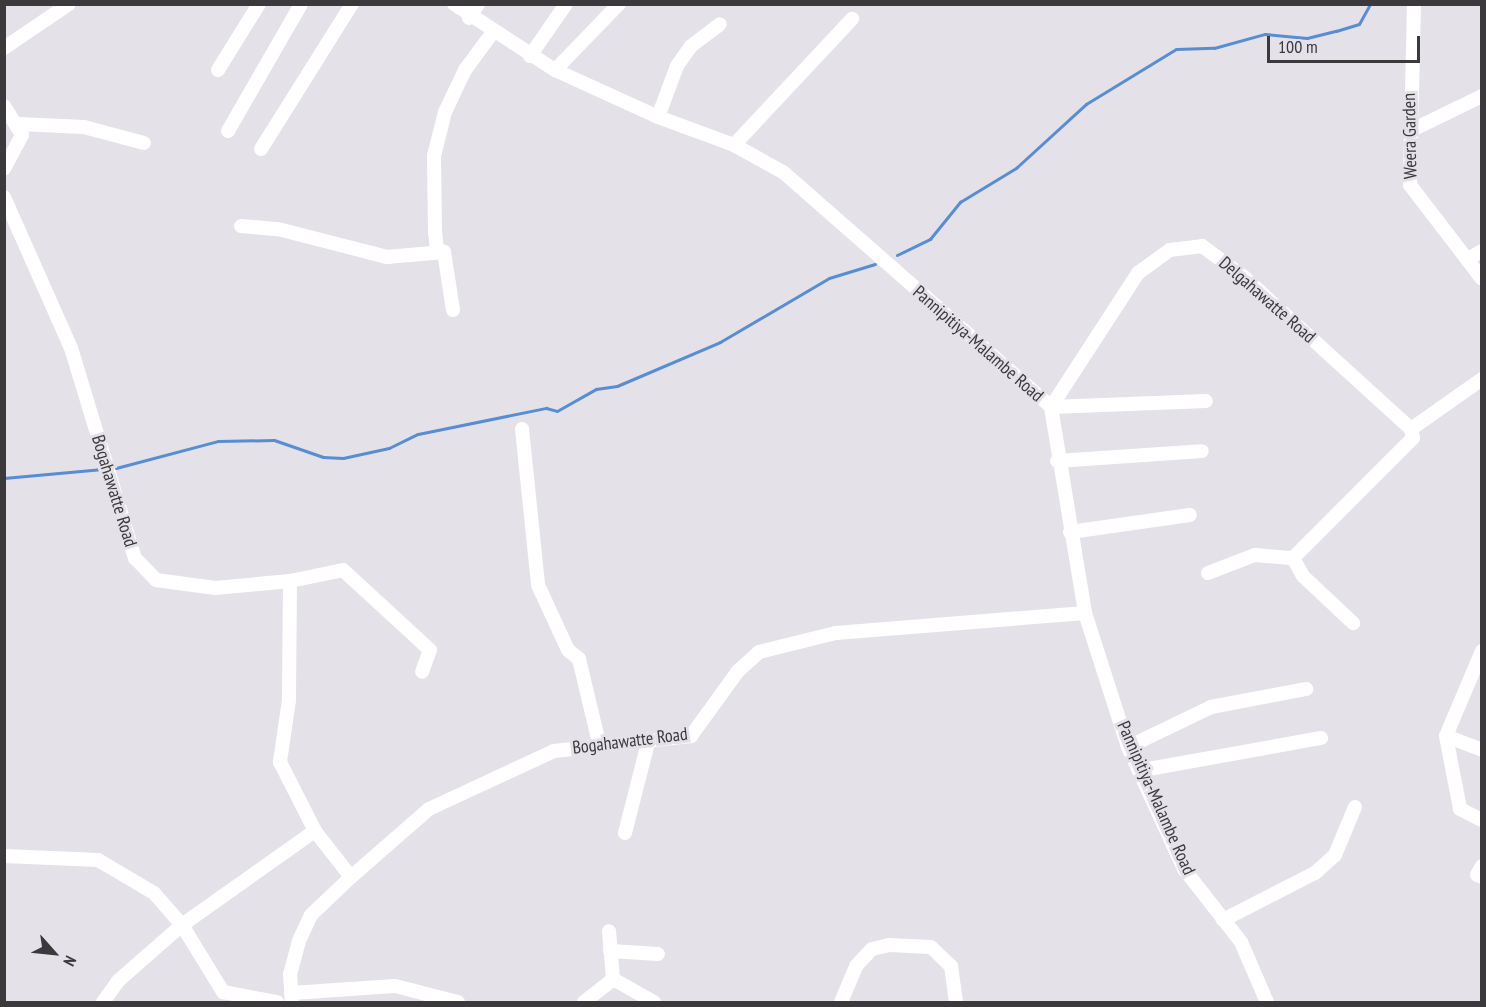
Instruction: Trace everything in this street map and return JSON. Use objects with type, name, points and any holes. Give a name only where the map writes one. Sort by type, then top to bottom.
[{"type":"street","points":[[4,48],[69,4]]},
{"type":"street","points":[[218,70],[260,4]]},
{"type":"street","points":[[228,131],[301,4]]},
{"type":"street","points":[[261,148],[352,4]]},
{"type":"street","name":"Pannipitiya-Malambe Road","points":[[454,4],[469,18],[555,70],[658,117],[734,145],[783,172],[1051,407],[1057,461],[1085,613],[1128,747],[1143,770],[1184,869],[1241,942],[1267,1002]]},
{"type":"street","points":[[469,18],[478,4]]},
{"type":"street","points":[[530,56],[566,4]]},
{"type":"street","points":[[555,70],[619,4]]},
{"type":"street","name":"Weera Garden","points":[[1414,4],[1410,130],[1407,156],[1414,196],[1468,259],[1482,279]]},
{"type":"street","points":[[734,145],[852,19]]},
{"type":"street","points":[[658,117],[677,66],[691,46],[720,24]]},
{"type":"street","points":[[444,252],[437,250],[435,232],[434,156],[445,112],[465,70],[493,32]]},
{"type":"street","points":[[1410,130],[1482,96]]},
{"type":"street","points":[[4,106],[18,124],[22,135],[4,170]]},
{"type":"street","points":[[18,124],[84,127],[144,142]]},
{"type":"street","name":"Bogahawatte Road","points":[[4,197],[71,348],[135,558],[156,580],[215,588],[290,581],[343,570],[430,650],[422,672]]},
{"type":"street","points":[[241,226],[278,229],[387,257],[444,252]]},
{"type":"street","name":"Delgahawatte Road","points":[[1051,407],[1138,273],[1170,250],[1202,246],[1244,277],[1411,429]]},
{"type":"street","points":[[1468,259],[1482,250]]},
{"type":"street","points":[[444,252],[453,310]]},
{"type":"street","points":[[1208,573],[1255,555],[1293,558],[1413,438],[1411,429],[1482,379]]},
{"type":"street","points":[[1051,407],[1206,402]]},
{"type":"street","points":[[522,429],[538,585],[568,650],[579,659],[598,743]]},
{"type":"street","points":[[1057,461],[1202,451]]},
{"type":"street","points":[[1070,532],[1190,515]]},
{"type":"street","points":[[1293,558],[1303,576],[1353,623]]},
{"type":"street","points":[[290,581],[289,700],[280,762],[315,831],[351,877]]},
{"type":"street","name":"Bogahawatte Road","points":[[292,998],[290,974],[311,915],[429,808],[554,751],[598,743],[691,736],[738,670],[759,652],[836,633],[1085,613]]},
{"type":"street","points":[[1482,651],[1446,736],[1460,809],[1482,820]]},
{"type":"street","points":[[1128,747],[1211,707],[1306,689]]},
{"type":"street","points":[[1446,736],[1482,750]]},
{"type":"street","points":[[1143,770],[1321,738]]},
{"type":"street","points":[[625,833],[650,740]]},
{"type":"street","points":[[1223,920],[1315,873],[1335,855],[1355,807]]},
{"type":"street","points":[[103,1002],[118,981],[182,925],[315,831]]},
{"type":"street","points":[[4,856],[98,860],[154,893],[182,925],[223,992],[278,1002]]},
{"type":"street","points":[[1482,866],[1477,875],[1482,878]]},
{"type":"street","points":[[609,931],[613,979]]},
{"type":"street","points":[[842,1002],[856,966],[872,949],[889,945],[931,947],[951,966],[956,1002]]},
{"type":"street","points":[[610,951],[658,954]]},
{"type":"street","points":[[584,1002],[613,979]]},
{"type":"street","points":[[613,979],[654,1002]]},
{"type":"street","points":[[292,998],[395,986],[458,1002]]},
{"type":"waterway","points":[[897,255],[930,239],[960,202],[1016,168],[1086,104],[1176,49],[1214,48],[1265,34],[1307,38],[1359,24],[1370,4]]},
{"type":"waterway","points":[[116,468],[218,441],[274,440],[323,457],[343,458],[389,448],[418,434],[546,408],[557,411],[596,389],[617,386],[720,342],[829,278],[875,264]]},
{"type":"waterway","points":[[4,478],[103,469]]}]
